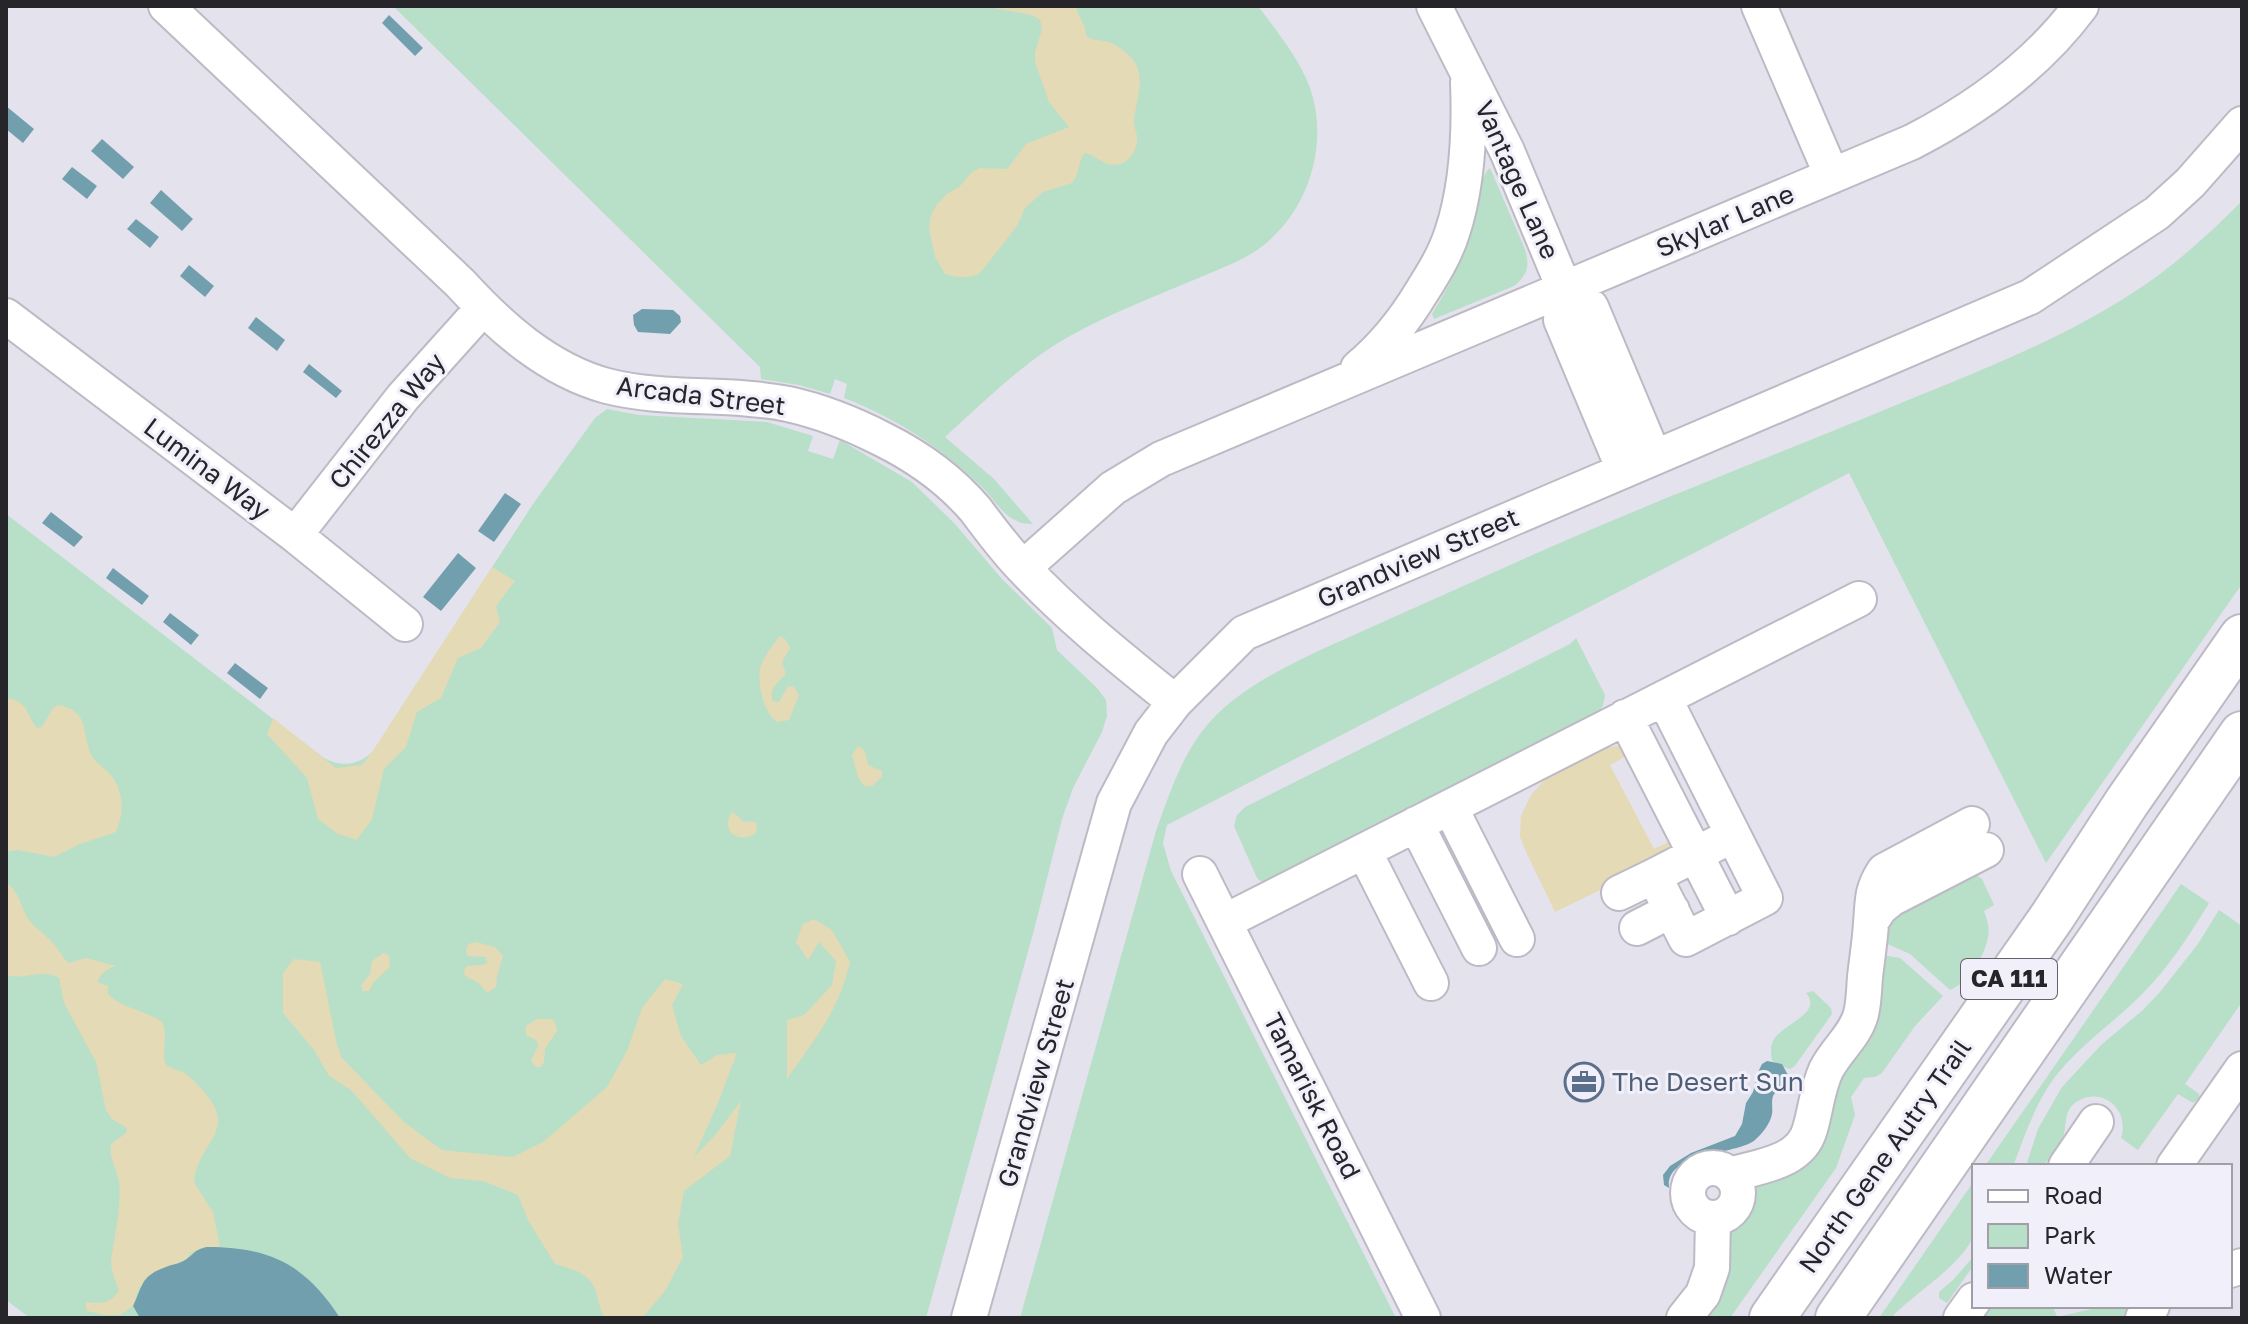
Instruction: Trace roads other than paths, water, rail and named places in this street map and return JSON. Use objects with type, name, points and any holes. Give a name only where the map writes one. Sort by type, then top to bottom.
[{"type":"main road","name":"North Gene Autry Trail","points":[[1772,1318],[2052,917],[2127,802],[2242,637]]},
{"type":"main road","name":"North Gene Autry Trail","points":[[1838,1318],[2242,734]]},
{"type":"street","name":"Arcada Street","points":[[166,6],[483,308],[533,350],[568,370],[604,385],[633,391],[788,404],[883,439],[918,459],[950,485],[1057,603],[1175,702]]},
{"type":"street","name":"Vantage Lane","points":[[1434,6],[1507,151],[1564,288],[1591,307],[1639,464]]},
{"type":"street","points":[[1759,6],[1832,176]]},
{"type":"street","name":"Skylar Lane","points":[[1023,568],[1096,502],[1136,472],[1161,459],[1912,142],[1950,122],[1985,99],[2047,48],[2081,6]]},
{"type":"street","name":"Vantage Lane","points":[[1452,234],[1465,170],[1470,124],[1468,73]]},
{"type":"street","name":"Grandview Street","points":[[969,1318],[1114,803],[1151,733],[1175,702],[1244,633],[2030,297],[2157,213],[2190,183],[2242,124]]},
{"type":"street","name":"Skylar Lane","points":[[1335,385],[1366,361],[1397,327],[1430,278],[1452,234]]},
{"type":"street","name":"Chirezza Way","points":[[295,535],[403,397],[483,308]]},
{"type":"street","name":"Lumina Way","points":[[6,316],[295,535],[405,624]]},
{"type":"street","points":[[1224,922],[1859,599]]},
{"type":"street","points":[[1664,698],[1765,898],[1686,939],[1665,898]]},
{"type":"street","points":[[1625,717],[1728,918]]},
{"type":"street","points":[[1450,807],[1517,939]]},
{"type":"street","points":[[1416,824],[1479,948]]},
{"type":"street","points":[[1665,898],[1631,916],[1665,898],[1695,855],[1733,835]]},
{"type":"street","points":[[1684,1318],[1703,1294],[1712,1268],[1713,1218],[1729,1213],[1738,1198],[1735,1182],[1730,1175],[1792,1155],[1810,1131],[1816,1094],[1826,1070],[1852,1036],[1861,1014],[1872,920],[1891,899],[1979,837]]},
{"type":"street","points":[[1364,851],[1431,983]]},
{"type":"street","name":"Tamarisk Road","points":[[1200,874],[1423,1318]]},
{"type":"street","points":[[2175,1164],[2242,1069]]},
{"type":"street","points":[[2067,1164],[2096,1122]]},
{"type":"water","points":[[389,15],[423,48],[415,56],[382,23]]},
{"type":"water","points":[[6,106],[34,129],[23,143],[6,129]]},
{"type":"water","points":[[102,139],[134,167],[123,179],[91,151]]},
{"type":"water","points":[[72,167],[97,186],[87,199],[62,179]]},
{"type":"water","points":[[161,190],[193,219],[182,231],[150,203]]},
{"type":"water","points":[[136,219],[159,237],[150,248],[127,229]]},
{"type":"water","points":[[189,265],[214,286],[205,297],[180,276]]},
{"type":"water","points":[[642,309],[673,310],[680,316],[681,322],[670,334],[638,332],[633,315]]},
{"type":"water","points":[[256,317],[285,340],[277,351],[248,328]]},
{"type":"water","points":[[309,364],[342,391],[336,398],[303,372]]},
{"type":"water","points":[[505,493],[521,504],[494,542],[478,531]]},
{"type":"water","points":[[51,512],[83,537],[74,547],[42,523]]},
{"type":"water","points":[[458,553],[476,568],[441,611],[423,597]]},
{"type":"water","points":[[113,568],[149,596],[142,605],[106,578]]},
{"type":"water","points":[[170,613],[199,635],[191,645],[163,622]]},
{"type":"water","points":[[235,663],[268,688],[260,699],[227,673]]},
{"type":"water","points":[[1767,1061],[1782,1064],[1789,1077],[1773,1096],[1771,1118],[1763,1132],[1745,1145],[1689,1161],[1678,1167],[1671,1176],[1669,1188],[1664,1185],[1663,1175],[1670,1166],[1691,1153],[1735,1136],[1742,1124],[1746,1103],[1753,1092],[1759,1070]]},
{"type":"water","points":[[207,1247],[250,1251],[284,1263],[314,1285],[340,1318],[140,1318],[133,1306],[147,1278]]},
{"type":"place","name":"The Desert Sun","points":[[1584,1082]]}]
